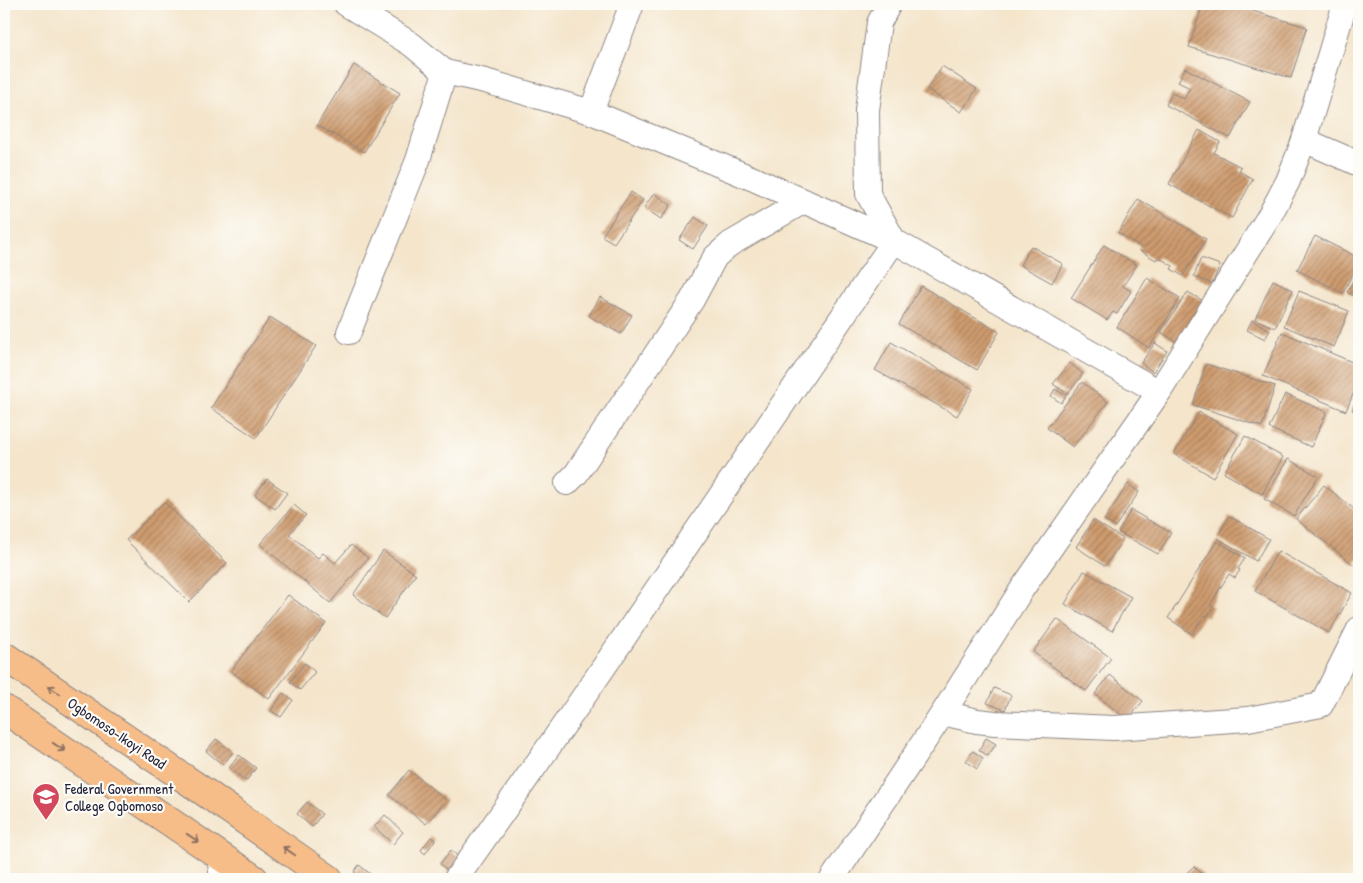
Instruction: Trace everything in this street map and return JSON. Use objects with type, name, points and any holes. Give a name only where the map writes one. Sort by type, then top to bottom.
[{"type":"main road","name":"Ogbomoso-Ikoyi Road","points":[[4,656],[329,879]]},
{"type":"main road","points":[[4,710],[220,868],[254,879]]},
{"type":"street","points":[[346,4],[411,44],[444,72],[485,81],[591,112],[756,180],[894,241],[1159,392]]},
{"type":"street","points":[[591,112],[632,4]]},
{"type":"street","points":[[889,4],[879,23],[867,110],[868,194],[894,241]]},
{"type":"street","points":[[832,879],[943,713],[1022,589],[1159,392],[1270,215],[1288,181],[1304,140],[1345,4]]},
{"type":"street","points":[[348,332],[418,160],[444,72]]},
{"type":"street","points":[[1304,140],[1359,164]]},
{"type":"street","points":[[567,483],[576,474],[692,300],[714,257],[730,244],[804,201]]},
{"type":"street","points":[[456,879],[578,705],[894,241]]},
{"type":"street","points":[[943,713],[994,723],[1114,728],[1248,719],[1321,705],[1359,629]]},
{"type":"building","points":[[1203,4],[1229,4],[1307,27],[1291,78],[1189,47]]},
{"type":"building","points":[[354,65],[400,93],[364,152],[317,125]]},
{"type":"building","points":[[942,66],[977,89],[961,112],[927,89]]},
{"type":"building","points":[[1185,68],[1250,102],[1230,138],[1166,105],[1172,93],[1184,99],[1190,88],[1178,82]]},
{"type":"building","points":[[1199,130],[1220,142],[1214,153],[1241,167],[1239,171],[1253,179],[1232,218],[1169,184]]},
{"type":"building","points":[[631,192],[643,200],[614,243],[602,236]]},
{"type":"building","points":[[654,193],[671,205],[661,219],[644,208]]},
{"type":"building","points":[[1138,199],[1206,239],[1183,276],[1171,269],[1173,266],[1158,257],[1156,260],[1139,250],[1141,247],[1118,233]]},
{"type":"building","points":[[695,217],[708,226],[693,249],[679,240]]},
{"type":"building","points":[[1315,236],[1359,258],[1343,293],[1297,270]]},
{"type":"building","points":[[1104,245],[1137,265],[1123,286],[1131,291],[1117,314],[1113,312],[1107,320],[1071,298]]},
{"type":"building","points":[[1031,246],[1063,264],[1052,283],[1020,265]]},
{"type":"building","points":[[1201,258],[1220,265],[1212,284],[1194,276]]},
{"type":"building","points":[[1359,270],[1359,298],[1347,292]]},
{"type":"building","points":[[1147,278],[1180,298],[1149,348],[1117,327]]},
{"type":"building","points":[[1273,280],[1293,290],[1275,328],[1255,319]]},
{"type":"building","points":[[921,286],[999,332],[977,370],[899,324]]},
{"type":"building","points":[[1299,291],[1349,311],[1334,347],[1284,326]]},
{"type":"building","points":[[1188,292],[1208,304],[1181,345],[1161,332]]},
{"type":"building","points":[[600,297],[632,315],[621,334],[589,316]]},
{"type":"building","points":[[270,317],[316,346],[256,438],[211,408]]},
{"type":"building","points":[[1252,320],[1270,330],[1265,339],[1247,330]]},
{"type":"building","points":[[1282,332],[1359,365],[1359,380],[1346,411],[1263,376]]},
{"type":"building","points":[[891,342],[973,389],[957,416],[875,370]]},
{"type":"building","points":[[1155,343],[1167,351],[1153,372],[1141,363]]},
{"type":"building","points":[[1070,363],[1083,374],[1067,394],[1053,384]]},
{"type":"building","points":[[1206,364],[1275,386],[1262,427],[1193,405]]},
{"type":"building","points":[[1082,382],[1108,402],[1073,447],[1047,428]]},
{"type":"building","points":[[1055,389],[1066,396],[1061,403],[1051,396]]},
{"type":"building","points":[[1285,394],[1327,412],[1311,447],[1269,428]]},
{"type":"building","points":[[1359,396],[1359,413],[1352,410]]},
{"type":"building","points":[[1199,412],[1238,434],[1213,477],[1174,454]]},
{"type":"building","points":[[1245,436],[1283,457],[1262,494],[1224,473]]},
{"type":"building","points":[[1288,459],[1318,476],[1294,516],[1264,499]]},
{"type":"building","points":[[267,479],[287,493],[275,509],[255,495]]},
{"type":"building","points":[[1128,484],[1139,492],[1115,527],[1104,520]]},
{"type":"building","points":[[1324,485],[1359,513],[1359,559],[1354,565],[1296,519]]},
{"type":"building","points":[[164,502],[227,563],[189,602],[126,540]]},
{"type":"building","points":[[294,505],[306,515],[289,534],[318,558],[323,553],[335,563],[351,545],[368,558],[330,603],[260,544]]},
{"type":"building","points":[[1131,510],[1171,533],[1158,554],[1118,532]]},
{"type":"building","points":[[1229,516],[1269,539],[1256,561],[1217,538]]},
{"type":"building","points":[[1093,520],[1123,539],[1105,566],[1076,547]]},
{"type":"building","points":[[1217,541],[1245,558],[1235,578],[1229,574],[1210,605],[1213,607],[1207,617],[1204,615],[1192,634],[1168,618]]},
{"type":"building","points":[[383,551],[416,574],[385,618],[353,595]]},
{"type":"building","points":[[1278,551],[1352,593],[1329,633],[1255,591]]},
{"type":"building","points":[[1084,571],[1131,597],[1112,631],[1065,604]]},
{"type":"building","points":[[288,595],[326,623],[269,699],[231,671]]},
{"type":"building","points":[[1057,619],[1111,658],[1086,691],[1033,652]]},
{"type":"building","points":[[305,663],[315,672],[300,690],[290,682]]},
{"type":"building","points":[[1110,675],[1143,701],[1128,720],[1095,694]]},
{"type":"building","points":[[994,688],[1011,695],[1005,710],[987,703]]},
{"type":"building","points":[[283,693],[293,700],[281,717],[271,711]]},
{"type":"building","points":[[986,738],[996,744],[988,756],[979,750]]},
{"type":"building","points":[[216,739],[233,752],[223,765],[206,751]]},
{"type":"building","points":[[973,751],[983,758],[977,769],[966,761]]},
{"type":"building","points":[[239,755],[256,768],[246,781],[229,768]]},
{"type":"building","points":[[409,770],[446,800],[426,824],[389,795]]},
{"type":"building","points":[[307,802],[322,814],[312,827],[297,814]]},
{"type":"building","points":[[385,815],[403,832],[393,844],[374,827]]},
{"type":"building","points":[[431,837],[435,840],[425,854],[421,850]]},
{"type":"building","points":[[451,850],[461,859],[449,872],[440,864]]},
{"type":"building","points":[[359,865],[377,879],[363,879],[354,872]]},
{"type":"building","points":[[1194,866],[1207,879],[1180,879]]},
{"type":"place","name":"Federal Government College Ogbomoso","points":[[46,821]]}]
